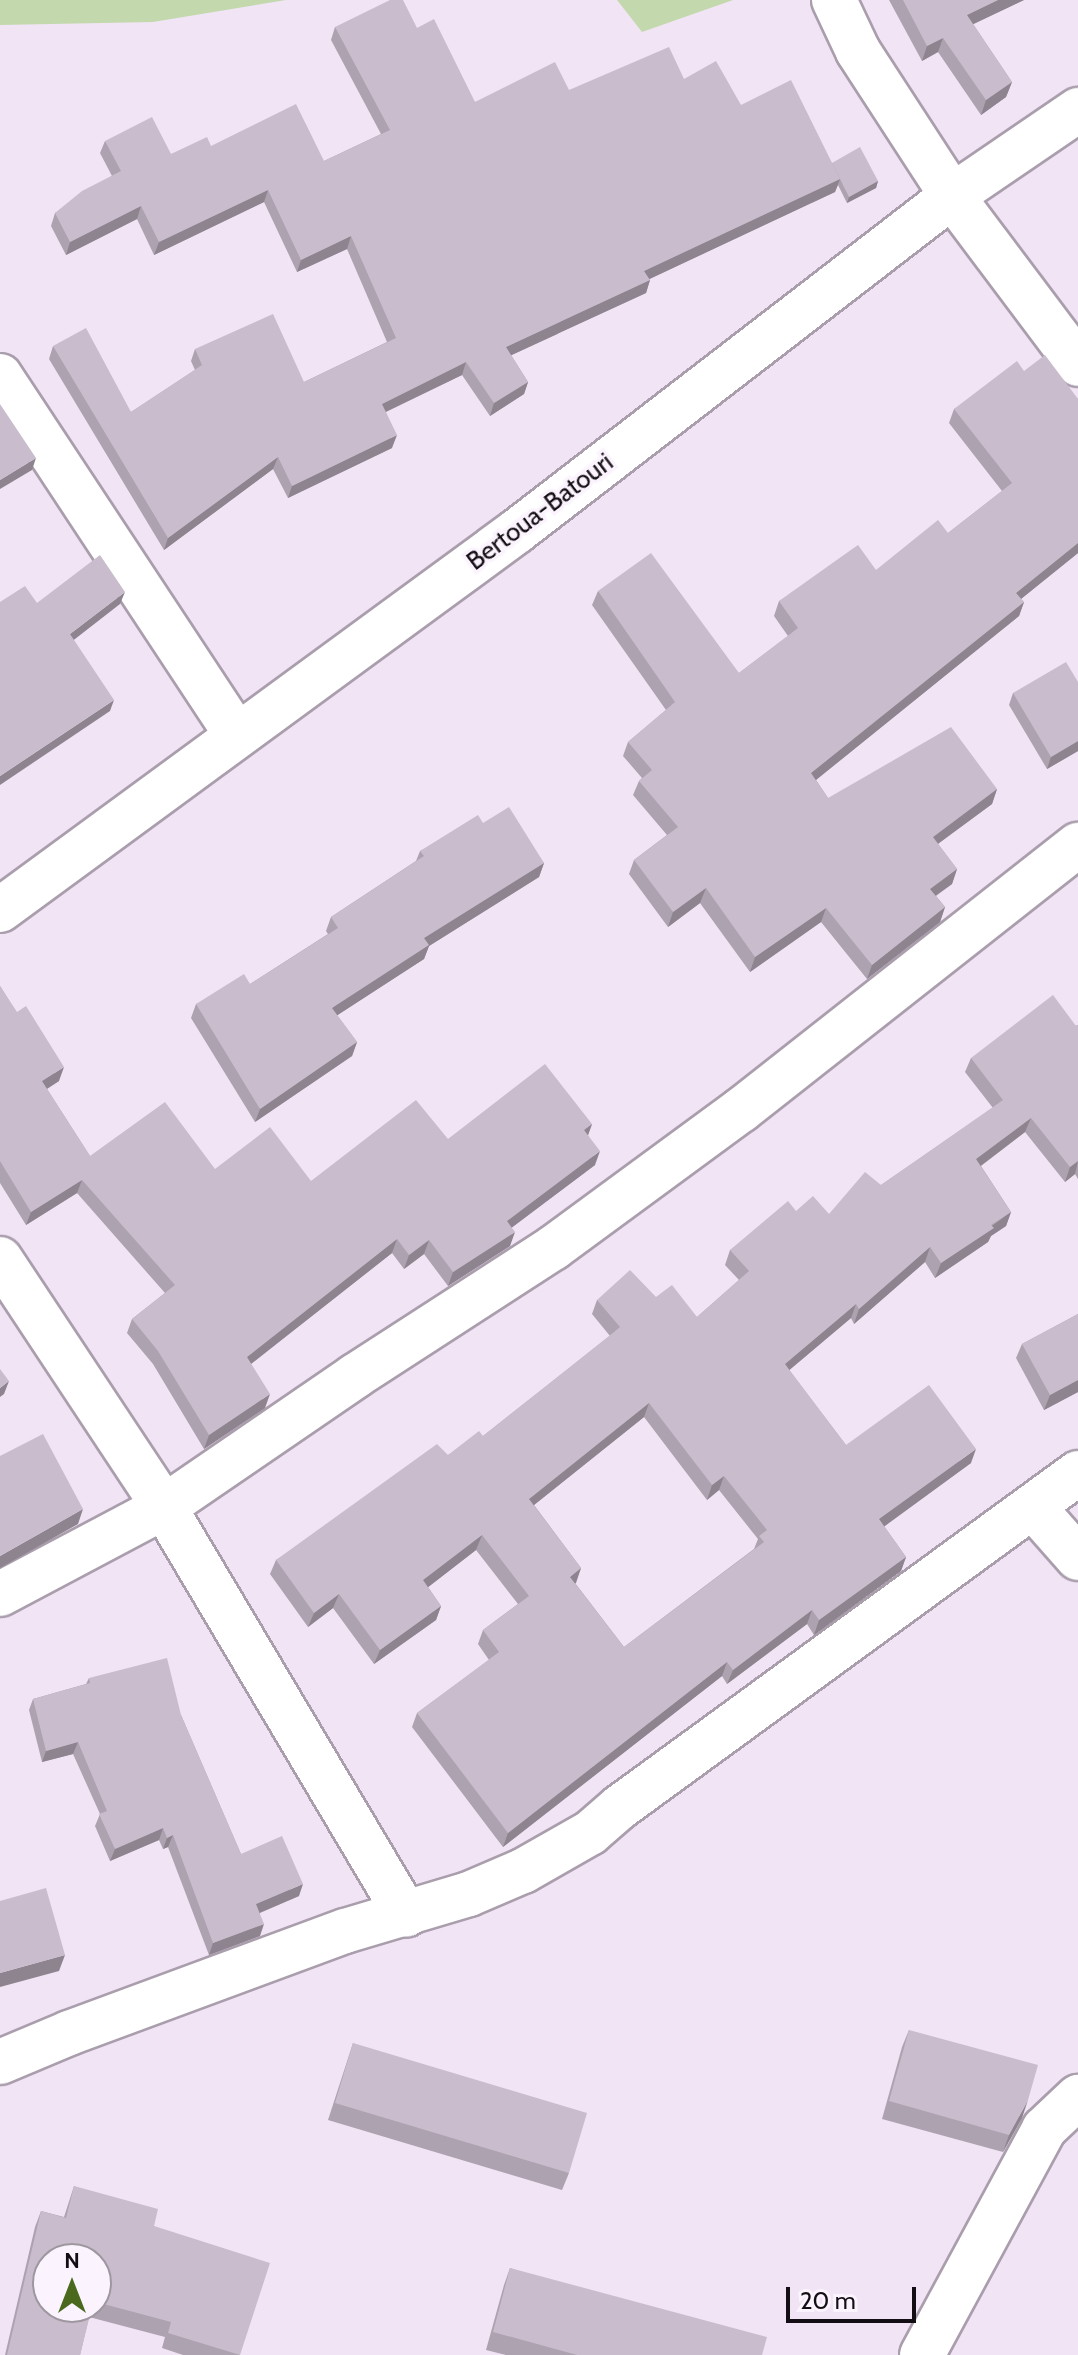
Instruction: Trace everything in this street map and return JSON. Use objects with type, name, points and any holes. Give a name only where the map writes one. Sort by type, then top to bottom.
[{"type":"main road","points":[[834,0],[858,51],[952,196],[1078,364]]},
{"type":"main road","name":"Bertoua-Batouri","points":[[0,910],[236,734],[517,531],[952,196],[1078,110]]},
{"type":"main road","points":[[0,376],[236,734]]},
{"type":"main road","points":[[0,1594],[164,1507],[355,1376],[553,1248],[741,1110],[1078,845]]},
{"type":"main road","points":[[0,1259],[164,1507],[406,1914]]},
{"type":"main road","points":[[0,2062],[69,2033],[345,1931],[469,1894],[523,1871],[590,1833],[620,1807],[1078,1473]]},
{"type":"main road","points":[[1033,1507],[1078,1558]]},
{"type":"main road","points":[[922,2355],[1044,2129],[1078,2097]]},
{"type":"green space","points":[[0,0],[286,0],[153,22],[0,25]]},
{"type":"green space","points":[[617,0],[733,0],[642,32]]},
{"type":"building","points":[[390,0],[403,0],[417,28],[434,19],[475,102],[555,62],[569,90],[669,47],[684,79],[716,61],[741,105],[791,80],[840,179],[644,271],[650,280],[506,347],[528,382],[494,403],[466,362],[382,404],[397,435],[292,486],[278,457],[168,538],[53,346],[86,328],[131,412],[202,365],[195,349],[273,314],[304,382],[396,338],[351,236],[301,260],[268,190],[159,242],[141,206],[70,242],[55,213],[82,191],[121,171],[105,141],[152,117],[171,154],[207,137],[211,146],[296,104],[324,161],[390,130],[335,27]]},
{"type":"building","points":[[903,0],[998,0],[967,15],[1012,82],[986,100],[943,38],[927,46]]},
{"type":"building","points":[[860,147],[878,181],[849,197],[832,163]]},
{"type":"building","points":[[1045,355],[1078,399],[1078,543],[1016,593],[1024,602],[811,773],[828,798],[951,727],[997,789],[933,837],[957,869],[930,889],[945,907],[872,965],[826,908],[755,957],[706,888],[673,912],[634,860],[678,827],[639,781],[652,770],[628,742],[675,702],[598,591],[651,553],[739,673],[798,628],[779,601],[858,545],[876,570],[938,520],[948,533],[1012,483],[954,409],[1017,361],[1024,371]]},
{"type":"building","points":[[0,404],[36,458],[0,480]]},
{"type":"building","points":[[100,555],[125,592],[70,634],[114,700],[0,776],[0,602],[25,586],[37,603]]},
{"type":"building","points":[[1066,662],[1078,682],[1078,741],[1051,757],[1013,693]]},
{"type":"building","points":[[509,807],[544,863],[424,938],[429,945],[332,1008],[357,1042],[260,1109],[196,1004],[244,974],[250,984],[338,928],[331,917],[424,856],[420,851],[478,815],[483,823]]},
{"type":"building","points":[[0,986],[17,1012],[26,1006],[64,1067],[42,1081],[90,1156],[165,1102],[215,1169],[270,1127],[311,1181],[416,1100],[448,1139],[545,1064],[592,1124],[584,1130],[600,1151],[507,1221],[515,1232],[453,1272],[429,1240],[409,1255],[397,1239],[247,1357],[270,1394],[209,1435],[158,1351],[132,1319],[175,1285],[82,1180],[31,1212],[0,1161]]},
{"type":"building","points":[[1053,995],[1078,1025],[1078,1161],[1070,1167],[1031,1118],[976,1159],[1011,1212],[991,1225],[994,1228],[941,1263],[930,1247],[859,1309],[856,1304],[785,1364],[846,1445],[929,1385],[976,1449],[879,1519],[906,1557],[819,1620],[812,1610],[733,1670],[727,1662],[508,1833],[417,1713],[499,1652],[483,1630],[529,1596],[482,1535],[423,1580],[441,1606],[380,1650],[339,1594],[314,1613],[276,1560],[437,1444],[448,1455],[479,1431],[483,1436],[614,1332],[620,1327],[597,1300],[630,1270],[656,1297],[672,1285],[697,1317],[749,1271],[730,1250],[788,1201],[796,1211],[813,1196],[829,1214],[865,1172],[881,1185],[1003,1100],[971,1058]],"holes":[[[649,1403],[712,1485],[724,1476],[767,1530],[759,1536],[764,1542],[624,1647],[570,1577],[581,1568],[529,1499]]]},
{"type":"building","points":[[1078,1314],[1078,1380],[1050,1395],[1022,1344]]},
{"type":"building","points":[[0,1369],[9,1381],[0,1388]]},
{"type":"building","points":[[43,1434],[83,1509],[0,1556],[0,1456]]},
{"type":"building","points":[[167,1658],[181,1715],[241,1854],[282,1836],[303,1884],[256,1904],[264,1924],[213,1943],[173,1835],[167,1838],[163,1828],[115,1849],[99,1814],[107,1811],[78,1742],[46,1751],[33,1699],[90,1683],[89,1678]]},
{"type":"building","points":[[46,1888],[65,1955],[0,1973],[0,1901]]},
{"type":"building","points":[[909,2030],[1038,2065],[1028,2100],[1009,2135],[889,2101]]},
{"type":"building","points":[[353,2043],[587,2113],[569,2173],[335,2103]]},
{"type":"building","points":[[74,2186],[158,2209],[154,2226],[270,2263],[240,2355],[168,2333],[171,2322],[112,2306],[112,2243],[33,2243],[41,2211],[66,2218]]},
{"type":"building","points":[[32,2249],[32,2323],[88,2323],[80,2355],[7,2355]]},
{"type":"building","points":[[510,2268],[767,2337],[762,2355],[577,2355],[493,2332]]}]
